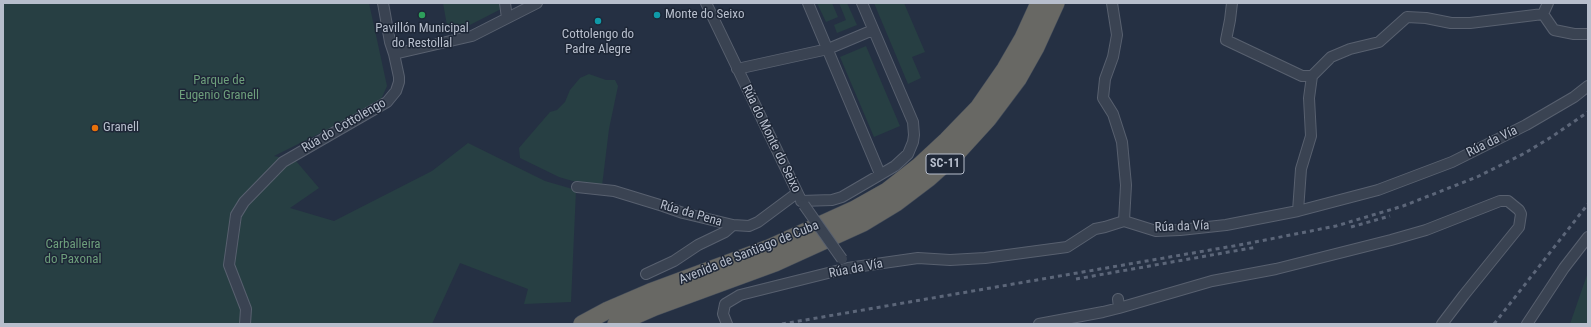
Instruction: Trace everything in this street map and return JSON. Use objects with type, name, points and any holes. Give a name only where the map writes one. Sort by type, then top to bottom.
[{"type":"highway","name":"Avenida de Santiago de Cuba","points":[[616,324],[772,256],[887,191],[919,166],[978,108],[1005,69],[1023,38],[1039,3]]},
{"type":"highway","name":"Avenida de Santiago de Cuba","points":[[582,324],[608,310],[650,292],[772,256],[863,223],[896,203],[929,178],[957,153],[988,120],[1018,79],[1036,47],[1056,3]]},
{"type":"street","name":"Rúa do Cottolengo","points":[[245,324],[246,309],[229,265],[236,215],[239,208],[283,162],[387,102],[396,91],[399,77],[390,42],[383,3]]},
{"type":"street","points":[[505,3],[508,18]]},
{"type":"street","points":[[394,54],[472,36],[508,18],[523,6],[537,3]]},
{"type":"street","name":"Rúa do Monte do Seixo","points":[[706,3],[801,199],[848,268]]},
{"type":"street","points":[[808,3],[880,174]]},
{"type":"street","points":[[801,199],[838,199],[849,194],[894,166],[908,154],[913,142],[914,125],[862,3]]},
{"type":"street","points":[[1112,3],[1117,35],[1113,57],[1105,79],[1103,98],[1113,114],[1122,142],[1126,185],[1124,221]]},
{"type":"street","points":[[1232,3],[1226,40],[1302,76],[1312,76]]},
{"type":"street","points":[[1543,14],[1548,3]]},
{"type":"street","points":[[1298,211],[1301,169],[1311,136],[1309,98],[1312,76],[1331,57],[1350,49],[1380,42],[1407,17],[1426,18],[1451,23],[1496,20],[1543,14]]},
{"type":"street","points":[[1543,14],[1554,30],[1574,34],[1588,34]]},
{"type":"street","points":[[737,69],[828,49],[873,30]]},
{"type":"street","name":"Rúa da Vía","points":[[725,319],[725,304],[740,295],[848,268],[918,258],[950,260],[985,258],[1067,247],[1095,229],[1106,232],[1124,221],[1156,231],[1180,230],[1226,224],[1298,211],[1378,190],[1452,162],[1526,125],[1588,86]]},
{"type":"street","name":"Rúa da Pena","points":[[577,187],[614,191],[683,213],[732,225],[750,226],[801,199]]},
{"type":"street","points":[[1039,324],[1103,312],[1118,303],[1212,281],[1276,269],[1391,240],[1426,230],[1500,201],[1508,201],[1520,210],[1521,214],[1519,227],[1442,324]]},
{"type":"street","points":[[646,274],[674,261],[698,245],[725,232],[732,225]]},
{"type":"street","points":[[1527,324],[1564,268],[1588,237]]},
{"type":"green space","points":[[3,3],[369,3],[387,86],[379,104],[274,156],[296,161],[319,188],[290,208],[334,221],[432,171],[468,143],[545,181],[576,190],[571,302],[524,304],[528,289],[460,263],[432,324],[3,324]]},
{"type":"green space","points":[[443,3],[502,3],[503,8],[466,27],[448,31]]},
{"type":"green space","points":[[817,3],[832,3],[838,17],[826,22]]},
{"type":"green space","points":[[839,3],[847,3],[857,25],[837,33],[834,25],[846,20]]},
{"type":"green space","points":[[874,3],[904,3],[925,52],[912,57],[921,78],[908,84]]},
{"type":"green space","points":[[866,46],[900,126],[874,137],[840,57]]},
{"type":"green space","points":[[589,74],[606,80],[615,80],[618,86],[609,129],[602,186],[583,184],[559,177],[520,158],[519,148],[550,112],[557,110],[565,102],[570,90],[580,78]]},
{"type":"green space","points":[[1588,273],[1588,324],[1570,324],[1587,275]]},
{"type":"railway","points":[[782,324],[1245,244],[1336,226],[1403,206],[1477,177],[1525,153],[1588,112]]},
{"type":"railway","points":[[1494,324],[1588,204]]},
{"type":"railway","points":[[1351,227],[1390,216]]},
{"type":"railway","points":[[1076,279],[1257,247]]},
{"type":"place","name":"Pavillón Municipal do Restollal","points":[[422,15]]},
{"type":"place","name":"Monte do Seixo","points":[[657,15]]},
{"type":"place","name":"Cottolengo do Padre Alegre","points":[[598,21]]},
{"type":"place","name":"Granell","points":[[95,128]]},
{"type":"park label","name":"Parque de Eugenio Granell","points":[[219,88]]},
{"type":"park label","name":"Carballeira do Paxonal","points":[[73,252]]}]
